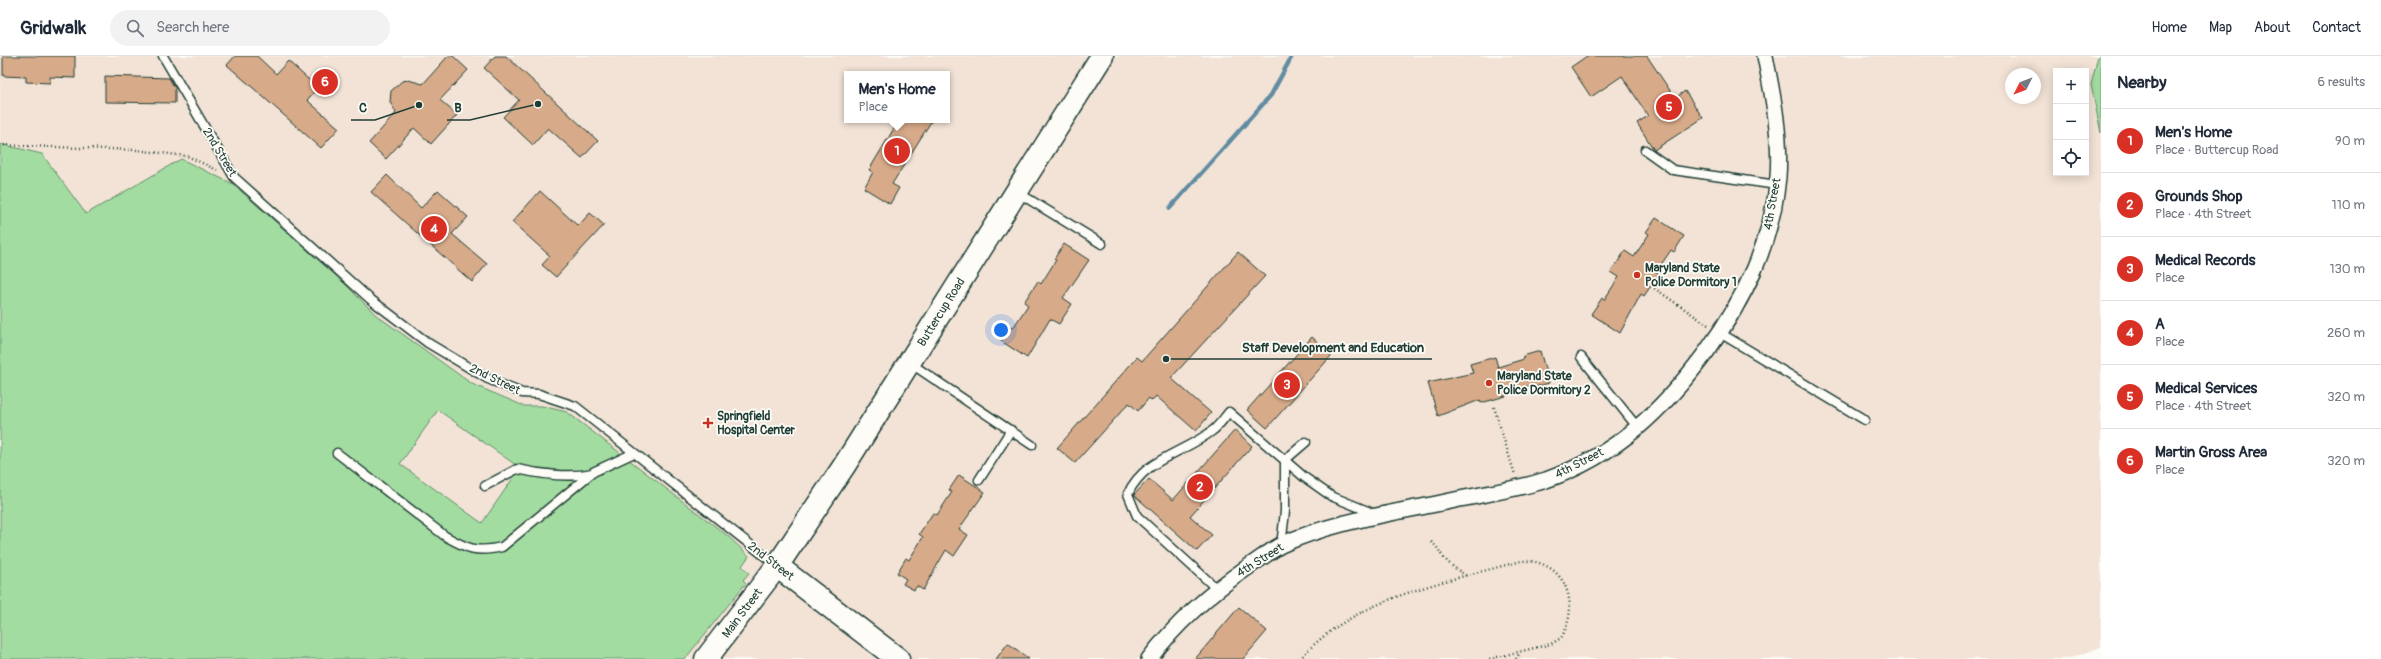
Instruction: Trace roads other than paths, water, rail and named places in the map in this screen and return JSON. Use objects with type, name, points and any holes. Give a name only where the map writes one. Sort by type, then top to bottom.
[{"type":"street","name":"Buttercup Road","points":[[777,566],[909,362],[1102,56]]},
{"type":"street","name":"4th Street","points":[[1149,659],[1182,619],[1217,588],[1281,546],[1344,524],[1519,487],[1547,479],[1591,459],[1638,428],[1680,388],[1720,333],[1742,298],[1764,243],[1777,185],[1779,133],[1765,56]]},
{"type":"street","name":"Main Street","points":[[706,659],[777,566]]},
{"type":"street","name":"2nd Street","points":[[777,566],[898,659]]},
{"type":"lane","name":"2nd Street","points":[[163,56],[234,177],[370,299],[428,343],[488,379],[522,393],[539,394],[575,406],[777,566]]},
{"type":"lane","points":[[1645,150],[1673,170],[1777,185]]},
{"type":"lane","points":[[1016,192],[1102,244]]},
{"type":"lane","points":[[1720,333],[1865,420]]},
{"type":"lane","points":[[1581,357],[1638,428]]},
{"type":"lane","points":[[909,362],[1032,445]]},
{"type":"lane","points":[[1217,588],[1137,516],[1128,494],[1133,482],[1143,471],[1213,430],[1229,412],[1285,460],[1331,496],[1379,516]]},
{"type":"lane","points":[[979,480],[1011,430]]},
{"type":"lane","points":[[1281,546],[1285,511],[1285,460],[1306,442]]},
{"type":"lane","points":[[485,486],[517,469],[532,472],[583,475],[593,472],[634,452]]},
{"type":"lane","points":[[337,453],[445,536],[464,547],[483,551],[502,546],[593,472]]},
{"type":"waterway","points":[[1170,208],[1271,95],[1292,56]]},
{"type":"place","name":"Martin Gross Area","points":[[325,82]]},
{"type":"place","name":"B","points":[[538,104]]},
{"type":"place","name":"C","points":[[419,105]]},
{"type":"place","name":"Medical Services","points":[[1669,107]]},
{"type":"place","name":"Men's Home","points":[[897,151]]},
{"type":"place","name":"A","points":[[434,229]]},
{"type":"place","name":"Maryland State Police Dormitory 1","points":[[1637,275]]},
{"type":"place","name":"Staff Development and Education","points":[[1166,359]]},
{"type":"place","name":"Maryland State Police Dormitory 2","points":[[1489,383]]},
{"type":"place","name":"Medical Records","points":[[1287,385]]},
{"type":"place","name":"Springfield Hospital Center","points":[[708,423]]},
{"type":"place","name":"Grounds Shop","points":[[1200,487]]}]
